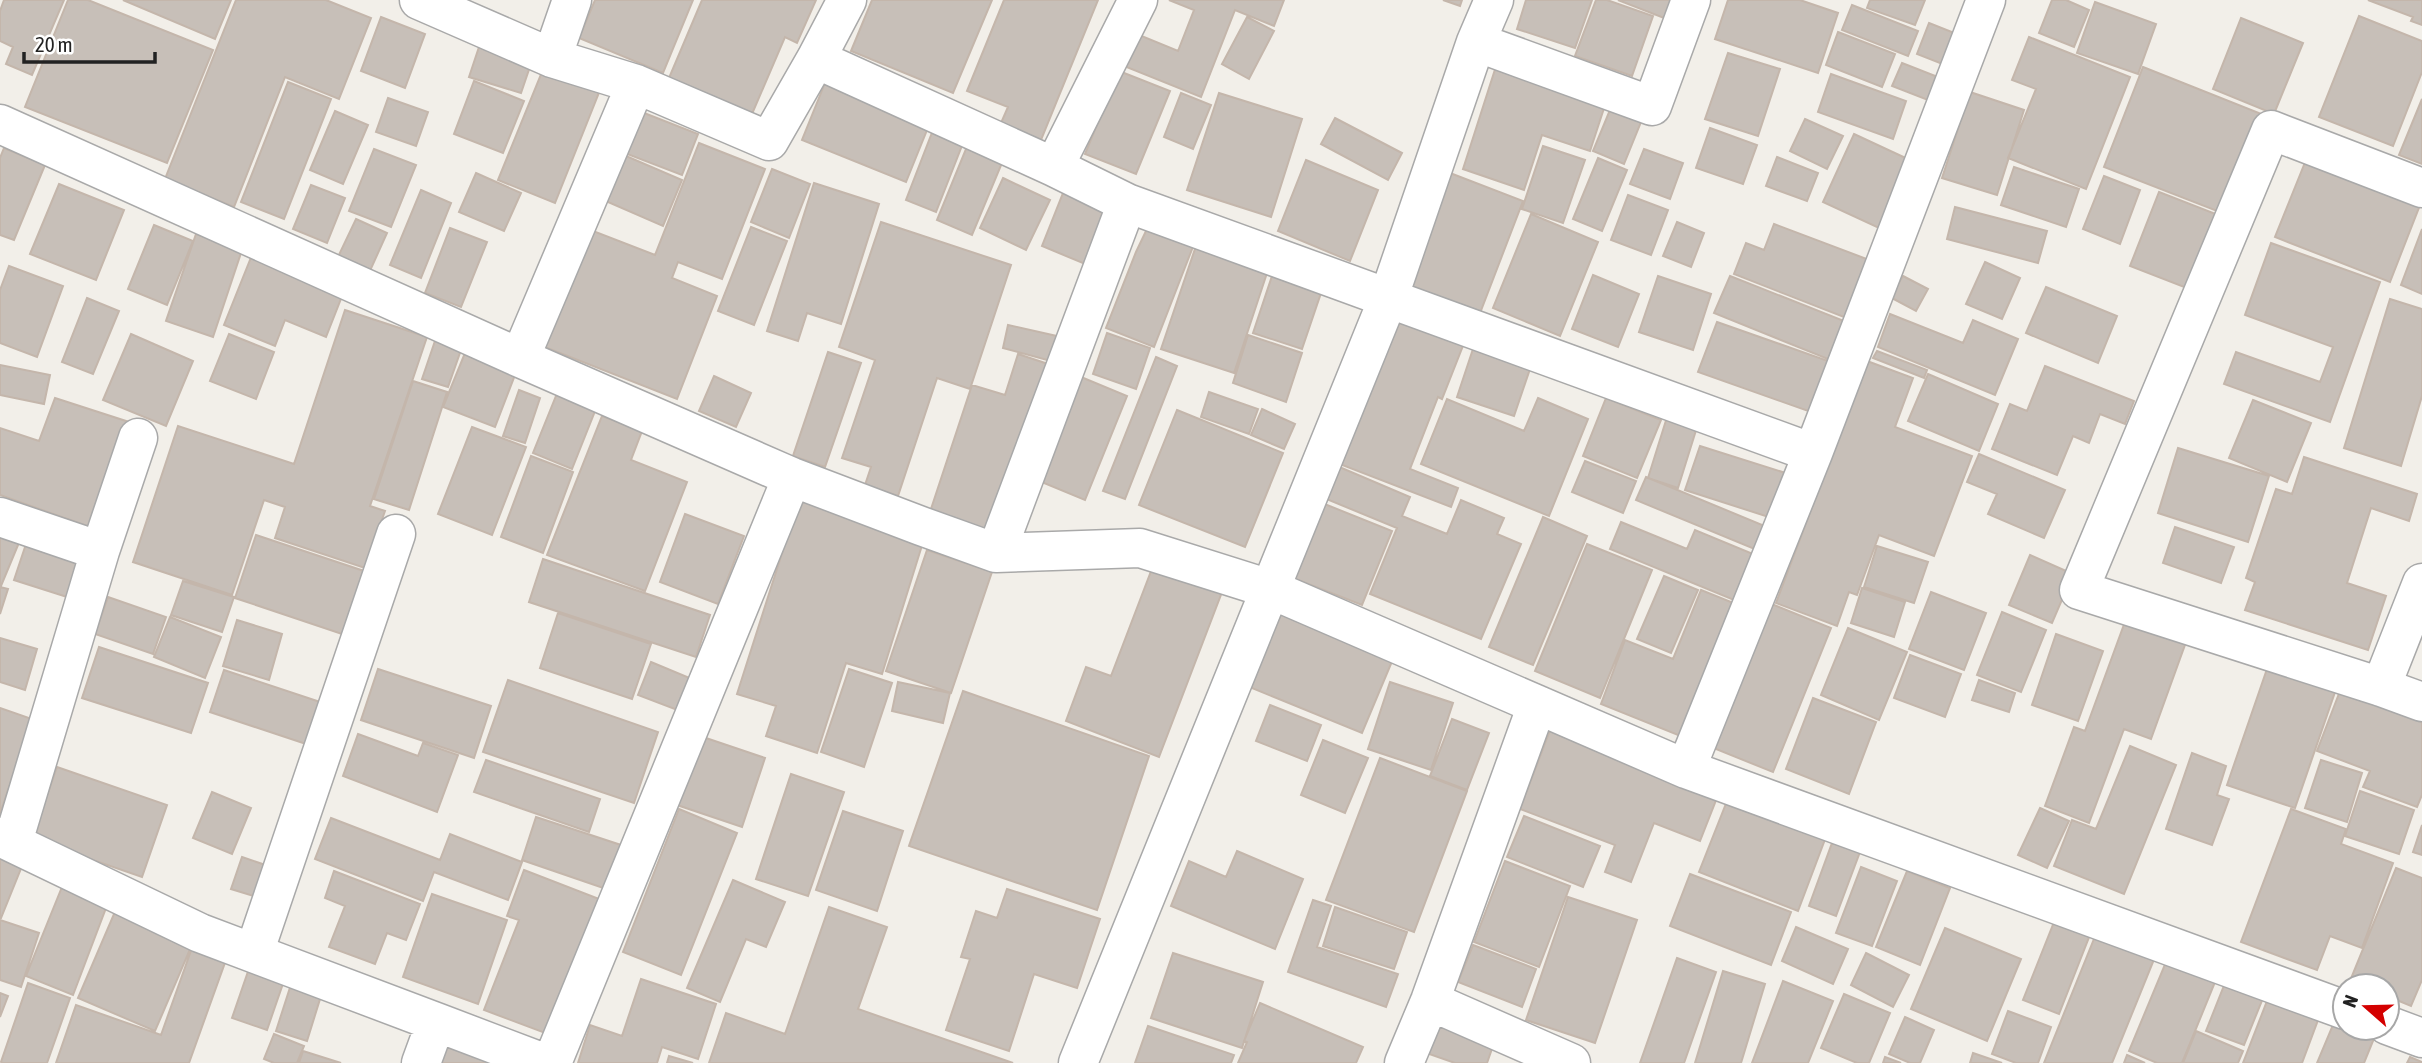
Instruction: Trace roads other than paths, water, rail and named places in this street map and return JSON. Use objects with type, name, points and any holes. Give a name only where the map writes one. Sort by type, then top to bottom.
[{"type":"street","points":[[419,0],[552,58],[635,84],[769,141],[847,0]]},
{"type":"street","points":[[552,58],[572,0]]},
{"type":"street","points":[[1054,167],[1138,0]]},
{"type":"street","points":[[1078,1063],[1388,299],[1476,42],[1494,0]]},
{"type":"street","points":[[1476,42],[1653,106],[1691,0]]},
{"type":"street","points":[[1686,769],[1813,453],[1986,0]]},
{"type":"street","points":[[816,59],[1127,203],[1813,453]]},
{"type":"street","points":[[520,358],[635,84]]},
{"type":"street","points":[[0,124],[792,477],[996,553],[1140,548],[1270,589],[1686,769],[2331,1005]]},
{"type":"street","points":[[2422,188],[2271,130],[2079,590],[2422,702]]},
{"type":"street","points":[[996,553],[1127,203]]},
{"type":"street","points":[[138,438],[6,840],[200,933],[544,1063]]},
{"type":"street","points":[[552,1063],[792,477]]},
{"type":"street","points":[[0,517],[100,551]]},
{"type":"street","points":[[254,953],[396,534]]},
{"type":"street","points":[[2381,687],[2422,583]]},
{"type":"street","points":[[1404,1063],[1430,1001],[1536,705]]},
{"type":"street","points":[[1430,1001],[1571,1063]]},
{"type":"street","points":[[421,1063],[436,1022]]},
{"type":"street","points":[[2401,1030],[2422,1038]]}]
